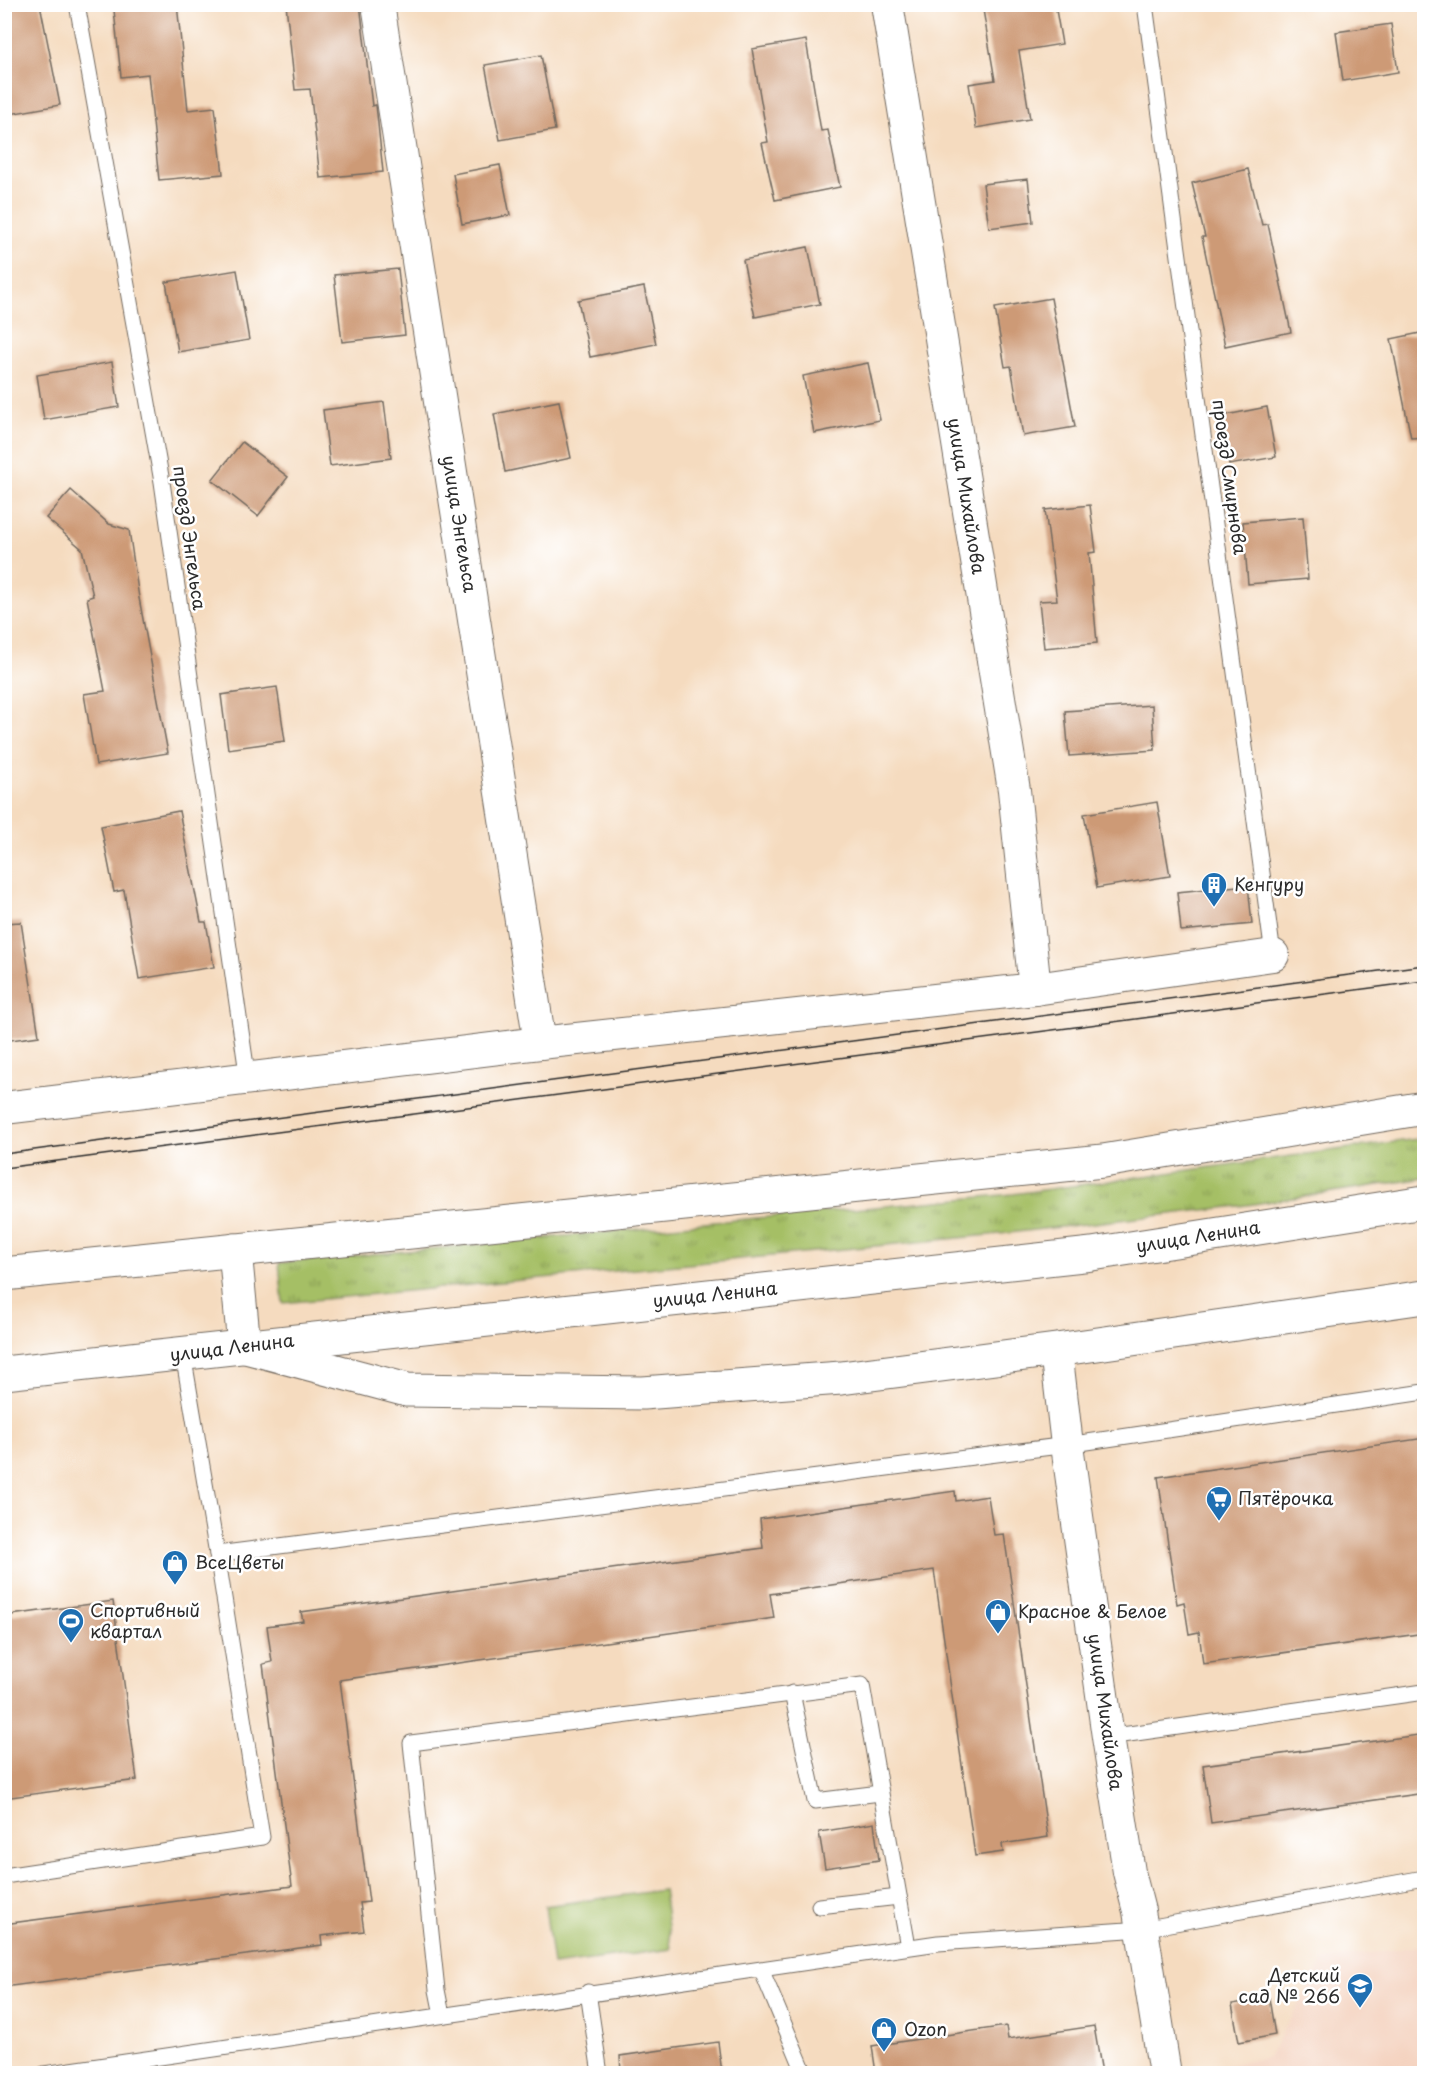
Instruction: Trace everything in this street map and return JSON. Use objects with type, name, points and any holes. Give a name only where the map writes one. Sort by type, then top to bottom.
[{"type":"main road","points":[[4,1274],[1103,1161],[1425,1108]]},
{"type":"main road","name":"улица Ленина","points":[[4,1373],[1092,1254],[1425,1202]]},
{"type":"main road","points":[[235,1250],[244,1346],[407,1390],[631,1392],[841,1378],[1056,1350],[1425,1297]]},
{"type":"street","name":"улица Энгельса","points":[[378,4],[540,1044]]},
{"type":"street","name":"улица Михайлова","points":[[886,4],[1014,790],[1035,989]]},
{"type":"street","points":[[4,1108],[540,1044],[1035,989],[1273,956]]},
{"type":"street","name":"улица Михайлова","points":[[1056,1350],[1107,1737],[1129,1872],[1142,1929],[1164,2073]]},
{"type":"lane","name":"проезд Энгельса","points":[[76,4],[162,482],[248,1080]]},
{"type":"lane","name":"проезд Смирнова","points":[[1145,4],[1273,956]]},
{"type":"lane","points":[[4,1876],[262,1837],[183,1354]]},
{"type":"lane","points":[[217,1554],[1067,1445],[1425,1392]]},
{"type":"lane","points":[[442,2015],[437,1990],[411,1743],[862,1685],[908,1947]]},
{"type":"lane","points":[[1107,1737],[1425,1692]]},
{"type":"lane","points":[[792,1693],[815,1801],[880,1793]]},
{"type":"lane","points":[[44,2073],[938,1942],[1142,1929],[1425,1878]]},
{"type":"lane","points":[[819,1906],[899,1897]]},
{"type":"lane","points":[[761,1969],[805,2073]]},
{"type":"lane","points":[[588,1992],[600,2073]]},
{"type":"shaded area","name":"Детский сад № 266","points":[[1424,1945],[1424,2073],[1218,2073],[1216,2067],[1268,2057],[1324,1960]]},
{"type":"green space","points":[[1424,1138],[1424,1178],[1247,1205],[1000,1234],[283,1303],[279,1263],[1013,1194]]},
{"type":"green space","points":[[663,1890],[671,1949],[553,1965],[545,1906]]},
{"type":"building","points":[[4,4],[40,4],[60,105],[10,114],[4,86]]},
{"type":"building","points":[[177,4],[188,110],[215,107],[223,174],[159,180],[148,74],[121,77],[114,10]]},
{"type":"building","points":[[286,4],[360,4],[372,106],[376,105],[383,172],[320,178],[310,89],[295,90]]},
{"type":"building","points":[[982,4],[1055,4],[1062,44],[1019,51],[1030,119],[976,128],[969,84],[995,80]]},
{"type":"building","points":[[1391,24],[1398,72],[1343,81],[1336,32]]},
{"type":"building","points":[[806,40],[821,131],[828,130],[840,187],[775,200],[762,143],[768,142],[752,49]]},
{"type":"building","points":[[541,55],[555,130],[500,140],[485,65]]},
{"type":"building","points":[[500,165],[510,215],[462,224],[453,174]]},
{"type":"building","points":[[1248,169],[1262,225],[1268,224],[1291,332],[1225,346],[1202,237],[1205,237],[1192,183]]},
{"type":"building","points":[[1028,179],[1033,222],[989,228],[983,184]]},
{"type":"building","points":[[808,247],[820,304],[755,317],[743,260]]},
{"type":"building","points":[[398,269],[405,335],[342,342],[334,275]]},
{"type":"building","points":[[237,270],[249,340],[178,352],[166,282]]},
{"type":"building","points":[[644,287],[656,344],[590,357],[578,300]]},
{"type":"building","points":[[1051,298],[1075,427],[1023,436],[1011,366],[1005,367],[995,308]]},
{"type":"building","points":[[1425,332],[1425,437],[1411,438],[1391,339]]},
{"type":"building","points":[[112,362],[119,407],[44,420],[37,375]]},
{"type":"building","points":[[868,363],[880,420],[814,433],[803,376]]},
{"type":"building","points":[[559,401],[571,458],[505,472],[494,414]]},
{"type":"building","points":[[384,402],[391,458],[330,466],[323,410]]},
{"type":"building","points":[[1267,407],[1276,457],[1229,465],[1221,416]]},
{"type":"building","points":[[242,442],[288,477],[258,516],[212,480]]},
{"type":"building","points":[[71,490],[109,524],[129,530],[139,598],[168,753],[96,765],[84,694],[105,691],[87,598],[93,596],[82,549],[46,518]]},
{"type":"building","points":[[1090,505],[1096,552],[1089,553],[1097,643],[1044,648],[1039,601],[1057,600],[1045,510]]},
{"type":"building","points":[[1303,517],[1308,579],[1248,584],[1243,522]]},
{"type":"building","points":[[277,687],[285,741],[228,749],[221,695]]},
{"type":"building","points":[[1152,705],[1155,750],[1069,756],[1065,711]]},
{"type":"building","points":[[1157,802],[1170,876],[1097,888],[1084,814]]},
{"type":"building","points":[[179,811],[201,922],[206,922],[214,967],[139,979],[124,890],[114,892],[101,826]]},
{"type":"building","name":"Кенгуру","points":[[1248,885],[1252,924],[1181,931],[1177,892]]},
{"type":"building","points":[[21,922],[39,1036],[4,1041],[4,923]]},
{"type":"building","points":[[1425,1438],[1425,1633],[1203,1664],[1199,1632],[1189,1634],[1184,1602],[1177,1604],[1158,1477]]},
{"type":"building","points":[[955,1491],[956,1501],[988,1496],[994,1535],[1004,1534],[1048,1837],[1002,1844],[1003,1852],[975,1856],[934,1570],[770,1594],[774,1618],[340,1680],[369,1902],[360,1903],[364,1931],[321,1936],[322,1945],[4,1987],[4,1924],[292,1886],[263,1664],[272,1662],[267,1626],[303,1621],[301,1612],[763,1548],[760,1519]]},
{"type":"building","points":[[113,1601],[137,1780],[4,1798],[4,1616]]},
{"type":"building","points":[[1425,1734],[1425,1793],[1211,1823],[1203,1765]]},
{"type":"building","points":[[874,1823],[879,1860],[825,1868],[819,1832]]},
{"type":"building","points":[[1269,1998],[1275,2035],[1239,2042],[1232,2004]]},
{"type":"building","points":[[1006,2026],[1008,2039],[1094,2026],[1102,2073],[876,2073],[872,2046]]},
{"type":"building","points":[[718,2042],[722,2073],[621,2073],[620,2056]]},
{"type":"tram line","points":[[4,1154],[1424,965]]},
{"type":"tram line","points":[[4,1168],[1424,981]]},
{"type":"place","name":"Кенгуру","points":[[1214,908]]},
{"type":"place","name":"Пятёрочка","points":[[1219,1522]]},
{"type":"place","name":"ВсеЦветы","points":[[175,1586]]},
{"type":"place","name":"Красное & Белое","points":[[998,1635]]},
{"type":"place","name":"Спортивный квартал","points":[[71,1644]]},
{"type":"place","name":"Детский сад № 266","points":[[1360,2009]]},
{"type":"place","name":"Ozon","points":[[884,2053]]}]
